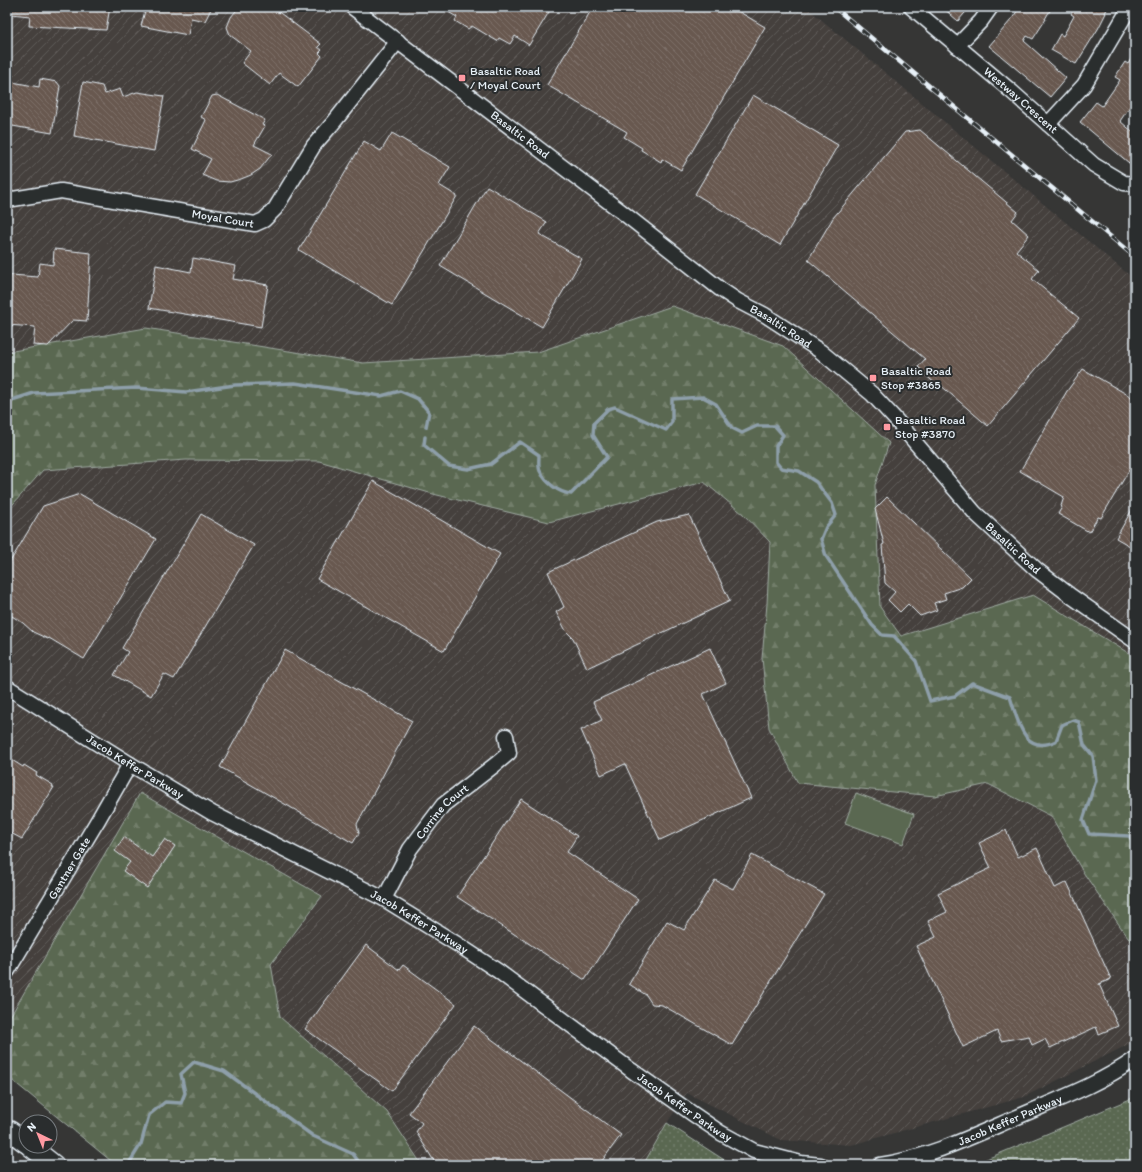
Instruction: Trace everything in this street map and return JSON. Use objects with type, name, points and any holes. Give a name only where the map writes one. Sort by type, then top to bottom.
[{"type":"main road","points":[[8,1129],[18,1137]]},
{"type":"main road","points":[[40,1154],[54,1165]]},
{"type":"street","name":"Basaltic Road","points":[[352,7],[622,212],[720,289],[738,301],[765,315],[820,351],[872,394],[897,421],[975,513],[1026,559],[1071,596],[1135,641]]},
{"type":"street","name":"Westway Crescent","points":[[911,7],[1011,91],[1094,165],[1124,183],[1135,184]]},
{"type":"street","points":[[957,46],[982,21],[991,7]]},
{"type":"street","points":[[1048,124],[1084,85],[1130,7]]},
{"type":"street","name":"Moyal Court","points":[[7,200],[61,191],[255,224],[264,220],[275,208],[314,145],[398,41]]},
{"type":"street","name":"Jacob Keffer Parkway","points":[[7,687],[212,813],[384,899],[457,944],[498,971],[663,1093],[722,1133],[754,1151],[800,1163],[821,1165]]},
{"type":"street","name":"Corrine Court","points":[[384,899],[410,849],[443,805],[509,753],[506,736]]},
{"type":"street","name":"Gantner Gate","points":[[7,972],[95,826],[130,764]]},
{"type":"street","name":"Jacob Keffer Parkway","points":[[880,1165],[899,1162],[957,1143],[1098,1082],[1135,1059]]},
{"type":"shaded area","points":[[7,7],[806,7],[1135,280],[1135,657],[1033,595],[901,636],[880,607],[875,485],[889,443],[672,306],[538,352],[363,363],[146,328],[7,352]]},
{"type":"shaded area","points":[[186,460],[319,461],[433,494],[549,522],[704,482],[743,514],[770,542],[767,604],[762,658],[769,728],[798,783],[935,796],[987,784],[1051,816],[1083,872],[1135,946],[1135,1041],[1024,1097],[851,1145],[781,1140],[687,1093],[667,1123],[643,1165],[422,1165],[387,1112],[280,1017],[271,964],[322,896],[140,793],[7,1022],[7,511],[43,470]]},
{"type":"green space","points":[[672,306],[783,346],[889,443],[875,485],[880,607],[901,636],[1033,595],[1135,657],[1135,946],[1083,872],[1051,816],[988,784],[935,796],[798,783],[769,728],[762,658],[767,604],[770,542],[743,514],[704,482],[549,522],[433,494],[319,461],[186,460],[43,470],[7,511],[7,352],[146,328],[363,363],[538,352]]},
{"type":"green space","points":[[140,793],[322,896],[271,964],[280,1017],[387,1112],[422,1165],[116,1165],[58,1118],[58,1114],[54,1114],[7,1076],[7,1022]]},
{"type":"green space","points":[[856,793],[914,814],[903,844],[845,823]]},
{"type":"green space","points":[[1135,1097],[1135,1165],[972,1165]]},
{"type":"green space","points":[[667,1123],[732,1165],[643,1165]]},
{"type":"building","points":[[11,7],[110,7],[106,30],[29,26],[30,16],[11,14]]},
{"type":"building","points":[[146,7],[212,7],[205,21],[191,18],[188,35],[141,26]]},
{"type":"building","points":[[239,7],[272,7],[321,44],[318,47],[322,50],[319,53],[322,56],[298,87],[279,73],[270,85],[242,63],[251,51],[230,35],[227,27],[231,17]]},
{"type":"building","points":[[439,7],[552,7],[529,45],[515,36],[510,44],[499,38],[497,41],[472,26],[468,29],[455,21],[457,17]]},
{"type":"building","points":[[593,7],[731,7],[765,27],[681,170],[662,159],[661,162],[641,150],[642,148],[624,137],[627,132],[547,85]]},
{"type":"building","points":[[942,7],[970,7],[958,21]]},
{"type":"building","points":[[1020,7],[1052,7],[1033,39],[1027,36],[1024,41],[1066,78],[1050,97],[989,46]]},
{"type":"building","points":[[1075,7],[1108,7],[1098,29],[1076,64],[1051,50],[1060,34],[1063,36],[1074,16],[1071,14]]},
{"type":"building","points":[[1135,52],[1135,99],[1120,121],[1135,134],[1135,168],[1080,122],[1096,102],[1102,106],[1120,80],[1115,77],[1125,62],[1128,64]]},
{"type":"building","points":[[40,79],[57,82],[60,86],[52,133],[7,125],[7,81],[39,87]]},
{"type":"building","points":[[83,82],[102,86],[105,94],[120,89],[123,97],[137,92],[164,96],[154,151],[74,136]]},
{"type":"building","points":[[217,95],[265,120],[262,125],[265,126],[254,145],[272,154],[260,169],[251,175],[230,182],[216,181],[202,175],[211,159],[192,149],[206,120],[201,117],[212,96]]},
{"type":"building","points":[[753,95],[838,145],[780,245],[695,194]]},
{"type":"building","points":[[920,130],[1018,212],[1012,220],[1029,235],[1016,251],[1039,270],[1032,279],[1079,318],[988,426],[939,384],[937,385],[924,374],[925,373],[918,367],[925,359],[808,260],[833,218],[905,132]]},
{"type":"building","points":[[392,133],[450,167],[439,185],[457,196],[392,305],[299,250],[364,141],[381,151]]},
{"type":"building","points":[[487,186],[547,222],[539,234],[582,259],[542,327],[440,266]]},
{"type":"building","points":[[54,249],[91,253],[87,321],[73,320],[48,346],[33,345],[35,327],[7,325],[7,288],[11,275],[38,277],[40,263],[53,265]]},
{"type":"building","points":[[193,258],[236,266],[233,279],[268,285],[261,327],[149,308],[156,265],[191,272]]},
{"type":"building","points":[[1083,369],[1135,399],[1135,460],[1101,518],[1098,517],[1089,532],[1058,514],[1062,507],[1064,497],[1020,471],[1067,391]]},
{"type":"building","points":[[373,481],[500,554],[444,651],[317,579]]},
{"type":"building","points":[[80,494],[156,539],[84,659],[49,638],[48,639],[33,632],[23,623],[7,613],[7,567],[43,506]]},
{"type":"building","points":[[887,497],[971,578],[962,587],[944,593],[946,599],[934,603],[937,610],[920,616],[908,604],[900,612],[888,600],[895,592],[885,583],[882,545],[884,544],[875,509]]},
{"type":"building","points":[[1135,504],[1135,549],[1116,538]]},
{"type":"building","points":[[201,514],[254,545],[174,679],[164,674],[151,696],[114,675],[128,652],[122,648]]},
{"type":"building","points":[[689,515],[730,601],[587,668],[573,638],[566,631],[556,612],[564,607],[548,572],[657,522]]},
{"type":"building","points":[[710,648],[726,683],[703,694],[751,798],[660,840],[625,764],[601,775],[581,730],[602,720],[593,702]]},
{"type":"building","points":[[285,650],[412,721],[357,824],[359,833],[353,843],[220,767]]},
{"type":"building","points":[[7,757],[23,767],[24,765],[37,773],[36,775],[54,787],[22,839],[7,831]]},
{"type":"building","points":[[521,799],[577,836],[567,852],[638,899],[585,980],[457,897]]},
{"type":"building","points":[[1006,830],[1018,857],[1037,848],[1055,888],[1067,882],[1111,979],[1099,984],[1118,1026],[1099,1034],[1096,1027],[1050,1048],[1045,1039],[1032,1045],[1029,1036],[1001,1041],[997,1031],[963,1047],[916,946],[936,937],[928,921],[947,912],[938,893],[991,868],[979,843]]},
{"type":"building","points":[[124,837],[152,857],[165,839],[175,846],[147,888],[123,871],[130,862],[115,851]]},
{"type":"building","points":[[752,855],[824,894],[732,1045],[662,1005],[652,1004],[646,995],[629,984],[667,921],[684,930],[715,880],[733,889]]},
{"type":"building","points":[[366,945],[399,970],[403,965],[456,1004],[392,1091],[305,1029]]},
{"type":"building","points":[[474,1026],[621,1135],[599,1165],[439,1165],[434,1161],[416,1132],[422,1123],[409,1113]]},
{"type":"waterway","points":[[7,406],[12,400],[34,393],[137,388],[186,392],[235,385],[295,383],[381,396],[400,391],[418,399],[429,412],[426,427]]},
{"type":"waterway","points":[[425,437],[424,445],[449,466],[468,469],[491,464],[520,442],[539,455],[539,469],[549,483],[562,492],[571,494],[607,457],[593,435],[594,423],[608,409],[615,407],[666,430],[672,422],[672,399],[703,397],[716,404],[732,428],[742,433],[757,426],[775,426],[783,435],[776,446],[776,462],[781,468],[799,471],[816,482],[832,503],[836,515],[826,527],[821,539],[826,556],[872,625],[882,635],[894,636],[916,661],[930,701],[955,696],[972,683],[1010,697],[1019,725],[1029,740],[1036,744],[1045,744],[1056,741],[1062,725],[1073,720],[1079,722],[1084,745],[1093,756],[1096,780],[1083,820],[1089,834],[1129,836],[1135,844]]},
{"type":"waterway","points":[[1135,880],[1132,884],[1135,889]]},
{"type":"waterway","points":[[128,1165],[141,1144],[149,1115],[165,1102],[181,1103],[185,1093],[181,1074],[194,1062],[224,1071],[313,1136],[353,1154],[361,1165]]},
{"type":"railway","points":[[834,7],[1135,257]]},
{"type":"place","name":"Basaltic Road / Moyal Court","points":[[462,78]]},
{"type":"place","name":"Basaltic Road Stop #3865","points":[[873,378]]},
{"type":"place","name":"Basaltic Road Stop #3870","points":[[887,427]]}]
